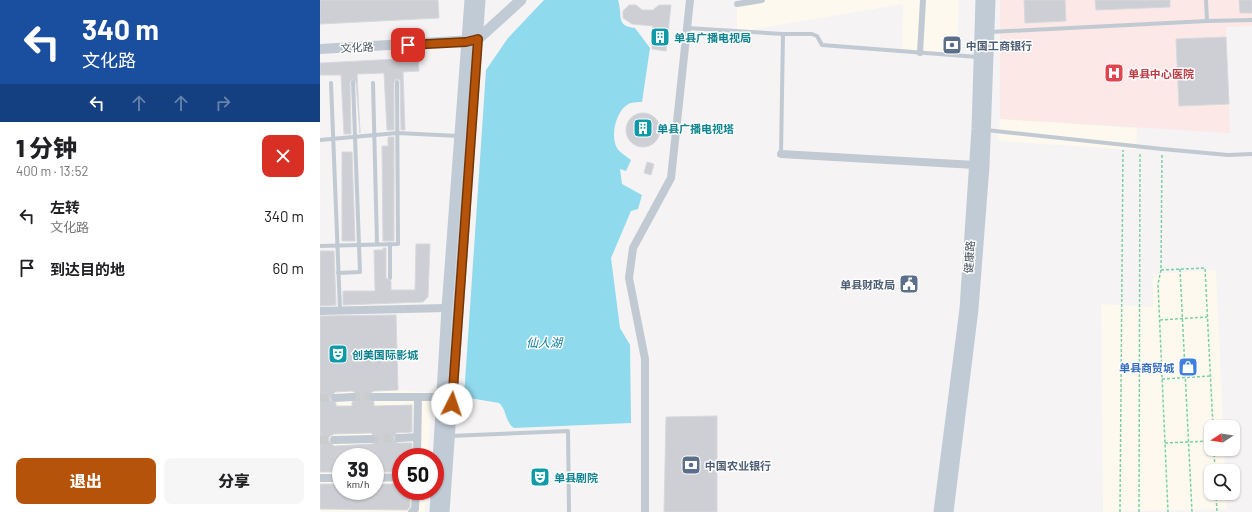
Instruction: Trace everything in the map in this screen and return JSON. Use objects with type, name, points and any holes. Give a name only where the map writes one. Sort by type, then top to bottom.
[{"type":"main road","points":[[438,448],[470,0]]},
{"type":"main road","points":[[444,512],[480,0]]},
{"type":"main road","points":[[478,39],[521,0]]},
{"type":"main road","name":"健康路","points":[[939,512],[965,309],[981,57],[981,0]]},
{"type":"main road","name":"健康路","points":[[948,512],[973,309],[986,130],[990,0]]},
{"type":"main road","points":[[435,500],[435,512]]},
{"type":"street","points":[[644,512],[645,359],[629,278],[633,248],[671,178],[690,0]]},
{"type":"street","points":[[737,4],[762,0]]},
{"type":"street","points":[[920,53],[923,0]]},
{"type":"street","name":"文化路","points":[[320,49],[466,42],[478,39]]},
{"type":"street","points":[[781,154],[975,165]]},
{"type":"street","points":[[320,310],[447,308]]},
{"type":"street","points":[[335,398],[352,397]]},
{"type":"street","points":[[374,397],[442,397]]},
{"type":"street","points":[[417,448],[418,397]]},
{"type":"street","points":[[399,438],[417,437]]},
{"type":"street","points":[[334,440],[371,439]]},
{"type":"street","points":[[320,478],[332,478]]},
{"type":"street","points":[[412,512],[415,509],[416,500]]},
{"type":"lane","points":[[1206,0],[1207,21]]},
{"type":"lane","points":[[989,32],[1252,20]]},
{"type":"lane","points":[[687,28],[783,34],[812,34],[817,36],[822,45],[981,57]]},
{"type":"lane","points":[[781,154],[783,34]]},
{"type":"lane","points":[[338,273],[360,272],[353,82]]},
{"type":"lane","points":[[320,246],[398,244],[398,82]]},
{"type":"lane","points":[[331,83],[340,310]]},
{"type":"lane","points":[[373,83],[377,244]]},
{"type":"lane","points":[[986,130],[1228,155],[1252,154]]},
{"type":"lane","points":[[320,140],[397,132],[460,136]]},
{"type":"lane","points":[[390,244],[390,278]]},
{"type":"lane","points":[[449,436],[568,431],[570,512]]},
{"type":"path","points":[[1120,512],[1124,145]]},
{"type":"path","points":[[1139,512],[1140,147]]},
{"type":"path","points":[[1162,149],[1161,270],[1158,284],[1168,512]]},
{"type":"path","points":[[1161,270],[1205,268],[1213,420]]},
{"type":"path","points":[[1180,269],[1192,512]]},
{"type":"path","points":[[1160,320],[1207,317]]},
{"type":"path","points":[[1162,379],[1210,376]]},
{"type":"path","points":[[1165,443],[1204,441]]},
{"type":"path","points":[[1216,500],[1217,512]]},
{"type":"shaded area","points":[[737,0],[959,0],[957,56],[902,51],[903,4],[737,32]]},
{"type":"shaded area","name":"单县中心医院","points":[[1000,0],[1252,0],[1252,26],[1226,27],[1230,133],[1000,119]]},
{"type":"shaded area","points":[[1000,119],[1137,128],[1136,150],[998,141]]},
{"type":"shaded area","points":[[1216,270],[1223,420],[1204,420],[1204,456],[1224,456],[1225,464],[1204,464],[1204,500],[1226,500],[1227,509],[1103,512],[1101,304],[1153,307],[1153,274]]},
{"type":"shaded area","points":[[398,390],[432,393],[429,448],[392,448],[392,500],[426,500],[425,512],[320,512],[320,392]]},
{"type":"water","name":"仙人湖","points":[[544,0],[618,0],[622,22],[629,27],[635,28],[650,48],[642,102],[630,103],[623,108],[617,119],[614,131],[617,148],[631,160],[626,171],[620,169],[622,184],[642,195],[638,209],[631,211],[611,258],[620,328],[630,345],[631,423],[514,428],[509,423],[502,406],[499,403],[464,397],[486,70],[508,38]]},
{"type":"building","points":[[320,0],[438,0],[439,18],[320,24]]},
{"type":"building","points":[[1024,0],[1065,0],[1066,21],[1025,23]]},
{"type":"building","points":[[1095,0],[1170,0],[1170,7],[1096,10]]},
{"type":"building","points":[[1239,0],[1252,0],[1252,13],[1240,13]]},
{"type":"building","name":"单县广播电视局","points":[[629,5],[636,5],[642,10],[653,10],[659,5],[671,5],[666,51],[652,49],[653,26],[632,24],[623,18],[623,11]]},
{"type":"building","points":[[1226,37],[1229,104],[1179,106],[1176,39]]},
{"type":"building","points":[[418,58],[419,71],[403,72],[405,130],[401,130],[400,80],[396,79],[394,82],[394,130],[387,130],[384,73],[357,74],[360,133],[356,82],[352,79],[350,82],[351,134],[344,134],[341,75],[320,75],[320,63]]},
{"type":"building","name":"单县广播电视塔","points":[[646,113],[653,115],[658,120],[660,130],[658,140],[653,145],[640,147],[633,145],[628,140],[626,127],[628,120],[633,115]]},
{"type":"building","points":[[388,137],[394,137],[394,241],[383,241],[382,146],[388,146]]},
{"type":"building","points":[[342,152],[352,152],[355,241],[342,241]]},
{"type":"building","points":[[647,162],[654,164],[651,175],[644,173]]},
{"type":"building","points":[[416,244],[430,244],[428,297],[423,302],[343,305],[343,291],[375,291],[374,250],[383,250],[383,248],[386,248],[386,278],[391,281],[391,290],[415,290]]},
{"type":"building","points":[[320,251],[334,251],[336,305],[320,306]]},
{"type":"building","points":[[396,315],[398,390],[374,391],[369,394],[369,397],[374,402],[374,406],[412,405],[412,432],[396,433],[394,438],[397,443],[412,443],[412,448],[392,448],[392,472],[384,472],[384,448],[332,448],[332,472],[320,472],[320,316]],"holes":[[[352,391],[357,394],[357,399],[352,402],[352,406],[336,406],[336,403],[331,401],[330,398],[335,392]],[[371,433],[376,438],[376,442],[372,444],[334,446],[329,441],[329,437],[334,434]]]},
{"type":"building","name":"中国农业银行","points":[[717,416],[717,512],[664,512],[666,417]]},
{"type":"building","points":[[320,484],[332,484],[332,500],[384,500],[384,484],[392,484],[392,500],[410,500],[410,507],[407,510],[320,509]]},
{"type":"tunnel","points":[[352,397],[374,397]]},
{"type":"tunnel","points":[[320,398],[335,398]]},
{"type":"tunnel","points":[[371,439],[399,438]]},
{"type":"tunnel","points":[[320,440],[334,440]]},
{"type":"place","name":"单县广播电视局","points":[[660,37]]},
{"type":"place","name":"中国工商银行","points":[[952,45]]},
{"type":"place","name":"单县中心医院","points":[[1114,73]]},
{"type":"place","name":"单县广播电视塔","points":[[643,128]]},
{"type":"place","name":"单县财政局","points":[[909,284]]},
{"type":"place","name":"创美国际影城","points":[[338,354]]},
{"type":"place","name":"单县商贸城","points":[[1188,367]]},
{"type":"place","name":"中国农业银行","points":[[691,465]]},
{"type":"place","name":"单县剧院","points":[[540,477]]},
{"type":"route","points":[[408,45],[466,42],[478,39],[452,404]]}]
